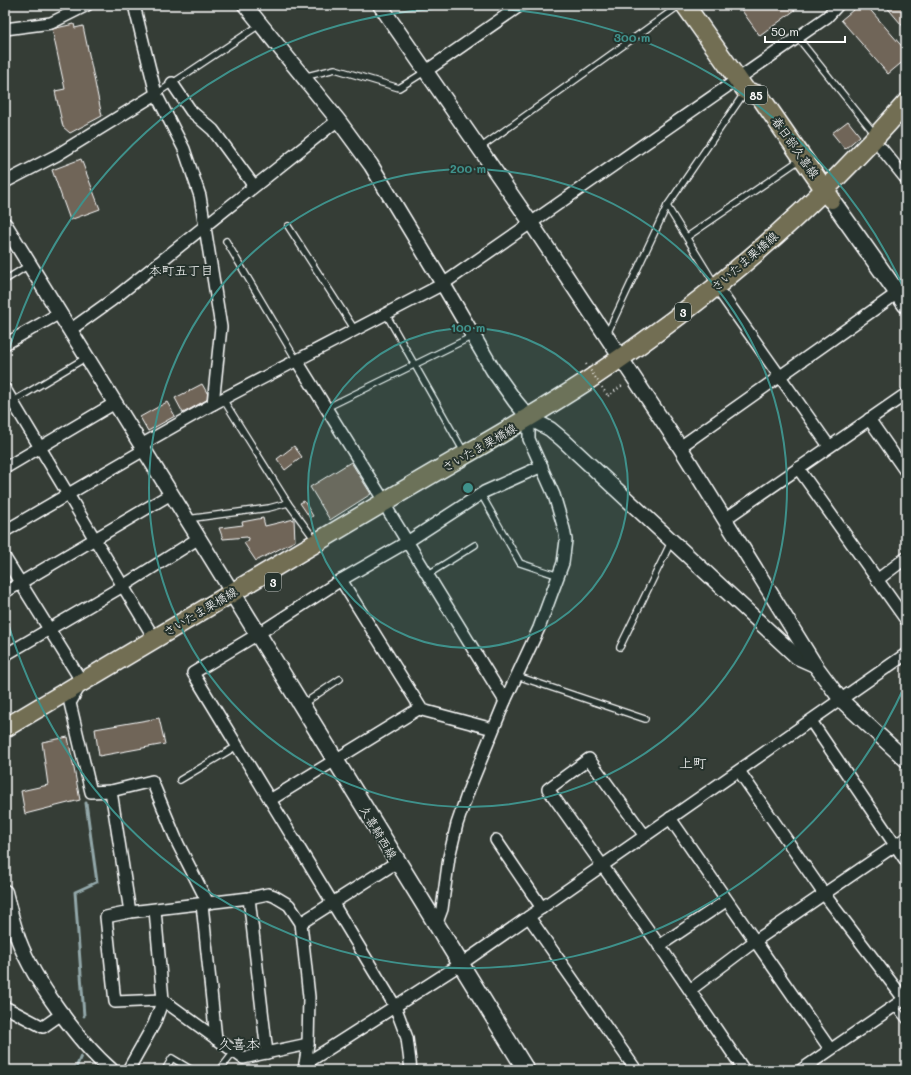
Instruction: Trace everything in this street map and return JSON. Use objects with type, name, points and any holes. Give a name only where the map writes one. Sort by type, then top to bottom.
[{"type":"main road","name":"春日部久喜線","points":[[685,5],[742,86],[759,96],[828,194]]},
{"type":"main road","name":"さいたま栗橋線","points":[[880,143],[906,103]]},
{"type":"main road","name":"さいたま栗橋線","points":[[5,728],[154,638],[235,597],[623,370],[719,291],[828,194],[880,143],[906,122]]},
{"type":"main road","points":[[828,194],[903,295]]},
{"type":"main road","name":"さいたま栗橋線","points":[[5,740],[70,703],[235,597],[316,542],[387,507],[465,454],[532,423]]},
{"type":"main road","name":"久喜騎西線","points":[[235,597],[526,1070]]},
{"type":"street","points":[[5,29],[51,23],[87,5]]},
{"type":"street","points":[[134,5],[156,94],[184,150],[200,196],[221,327],[213,404]]},
{"type":"street","points":[[246,5],[338,120],[371,165],[493,370],[532,423],[562,439],[797,657],[816,665]]},
{"type":"street","points":[[380,5],[532,223],[606,336],[623,370],[680,447],[816,665],[841,700],[906,760]]},
{"type":"street","points":[[426,71],[521,5]]},
{"type":"street","points":[[5,531],[68,494],[213,404],[443,284],[532,223],[742,86],[798,38],[827,17],[838,5]]},
{"type":"street","points":[[172,83],[191,111],[213,130],[254,186]]},
{"type":"street","points":[[5,180],[57,155],[156,94]]},
{"type":"street","points":[[70,330],[112,300],[204,225],[338,120]]},
{"type":"street","points":[[880,143],[906,179]]},
{"type":"street","points":[[5,225],[235,597]]},
{"type":"street","points":[[719,291],[829,446]]},
{"type":"street","points":[[680,447],[780,376],[903,295]]},
{"type":"street","points":[[5,344],[60,313]]},
{"type":"street","points":[[297,361],[505,701]]},
{"type":"street","points":[[5,389],[9,404],[40,447],[154,638]]},
{"type":"street","points":[[725,519],[906,394]]},
{"type":"street","points":[[5,468],[115,403]]},
{"type":"street","points":[[869,419],[906,472]]},
{"type":"street","points":[[436,925],[442,909],[449,857],[457,824],[469,789],[505,701],[539,628],[559,576],[565,549],[564,529],[554,495],[529,439],[532,423]]},
{"type":"street","points":[[411,1070],[407,1038],[395,1006],[193,673],[258,634],[341,580],[408,542],[481,494],[542,466]]},
{"type":"street","points":[[798,468],[906,620]]},
{"type":"street","points":[[5,592],[171,494]]},
{"type":"street","points":[[5,655],[123,586],[198,538]]},
{"type":"street","points":[[5,558],[82,682],[70,703],[91,792],[111,791],[152,780],[178,844],[205,904],[216,1039]]},
{"type":"street","points":[[877,580],[906,558]]},
{"type":"street","points":[[341,580],[422,710],[493,729]]},
{"type":"street","points":[[304,1067],[461,964],[906,654]]},
{"type":"street","points":[[270,800],[420,708]]},
{"type":"street","points":[[811,721],[906,861]]},
{"type":"street","points":[[645,836],[589,759],[548,789],[690,990],[744,1070]]},
{"type":"street","points":[[739,771],[824,894],[905,998],[801,1070]]},
{"type":"street","points":[[111,791],[130,912]]},
{"type":"street","points":[[670,818],[726,901],[830,1049]]},
{"type":"street","points":[[690,990],[754,941],[906,838]]},
{"type":"street","points":[[496,840],[542,908]]},
{"type":"street","points":[[301,924],[332,902],[397,862]]},
{"type":"street","points":[[5,892],[23,948],[46,992],[86,1044],[111,1070]]},
{"type":"street","points":[[304,1067],[308,1044],[309,997],[301,924],[289,905],[268,894],[205,904],[130,912],[106,917],[115,1002],[163,1000],[243,1058],[308,1044]]},
{"type":"street","points":[[249,898],[266,1053]]},
{"type":"street","points":[[659,946],[726,901]]},
{"type":"street","points":[[128,1070],[154,1024],[163,1000],[155,910]]},
{"type":"street","points":[[529,917],[636,1070]]},
{"type":"street","points":[[5,1007],[43,1028],[63,1013]]},
{"type":"lane","points":[[479,148],[680,5]]},
{"type":"lane","points":[[156,94],[261,24]]},
{"type":"lane","points":[[798,38],[880,143]]},
{"type":"lane","points":[[303,77],[335,69],[399,88],[426,71]]},
{"type":"lane","points":[[606,336],[667,206],[742,86]]},
{"type":"lane","points":[[686,237],[803,158]]},
{"type":"lane","points":[[667,206],[719,291]]},
{"type":"lane","points":[[288,226],[355,330]]},
{"type":"lane","points":[[226,241],[297,361]]},
{"type":"lane","points":[[5,280],[30,265]]},
{"type":"lane","points":[[386,314],[465,454]]},
{"type":"lane","points":[[326,408],[473,336]]},
{"type":"lane","points":[[9,404],[87,357]]},
{"type":"lane","points":[[223,399],[288,503],[316,542]]},
{"type":"lane","points":[[481,494],[520,563],[559,576]]},
{"type":"lane","points":[[187,519],[269,508],[288,503]]},
{"type":"lane","points":[[620,647],[672,540]]},
{"type":"lane","points":[[427,575],[475,545]]},
{"type":"lane","points":[[517,676],[645,719]]},
{"type":"lane","points":[[302,705],[340,679]]},
{"type":"lane","points":[[180,780],[237,746]]},
{"type":"lane","points":[[894,1006],[906,1021]]},
{"type":"lane","points":[[220,1070],[234,1052]]},
{"type":"lane","points":[[165,1070],[172,1058],[192,1070]]},
{"type":"path","points":[[586,364],[608,396],[623,370]]},
{"type":"building","points":[[738,5],[792,5],[795,10],[760,36]]},
{"type":"building","points":[[859,5],[866,5],[906,51],[906,59],[888,74],[841,20]]},
{"type":"building","points":[[885,5],[906,5],[906,30]]},
{"type":"building","points":[[74,24],[75,28],[83,26],[102,116],[70,133],[63,127],[55,91],[65,89],[52,29]]},
{"type":"building","points":[[848,121],[860,136],[845,149],[832,133]]},
{"type":"building","points":[[81,159],[100,209],[70,220],[52,170]]},
{"type":"building","points":[[202,384],[210,398],[183,413],[175,398]]},
{"type":"building","points":[[167,402],[175,416],[148,431],[140,417]]},
{"type":"building","points":[[294,446],[302,457],[285,470],[277,459]]},
{"type":"building","points":[[351,462],[371,494],[330,520],[310,487]]},
{"type":"building","points":[[304,501],[313,516],[310,518],[300,503]]},
{"type":"building","points":[[263,518],[265,526],[294,519],[295,541],[256,561],[244,543],[249,540],[247,537],[223,539],[219,528],[243,525],[242,522]]},
{"type":"building","points":[[159,718],[165,744],[99,756],[95,729]]},
{"type":"building","points":[[68,737],[80,800],[25,814],[21,791],[48,785],[42,742]]},
{"type":"waterway","points":[[84,1016],[75,892],[97,882],[86,803]]},
{"type":"waterway","points":[[75,1070],[81,1056]]},
{"type":"district","name":"本町五丁目","points":[[181,269]]},
{"type":"district","name":"上町","points":[[693,762]]},
{"type":"district","name":"久喜本","points":[[239,1043]]}]
